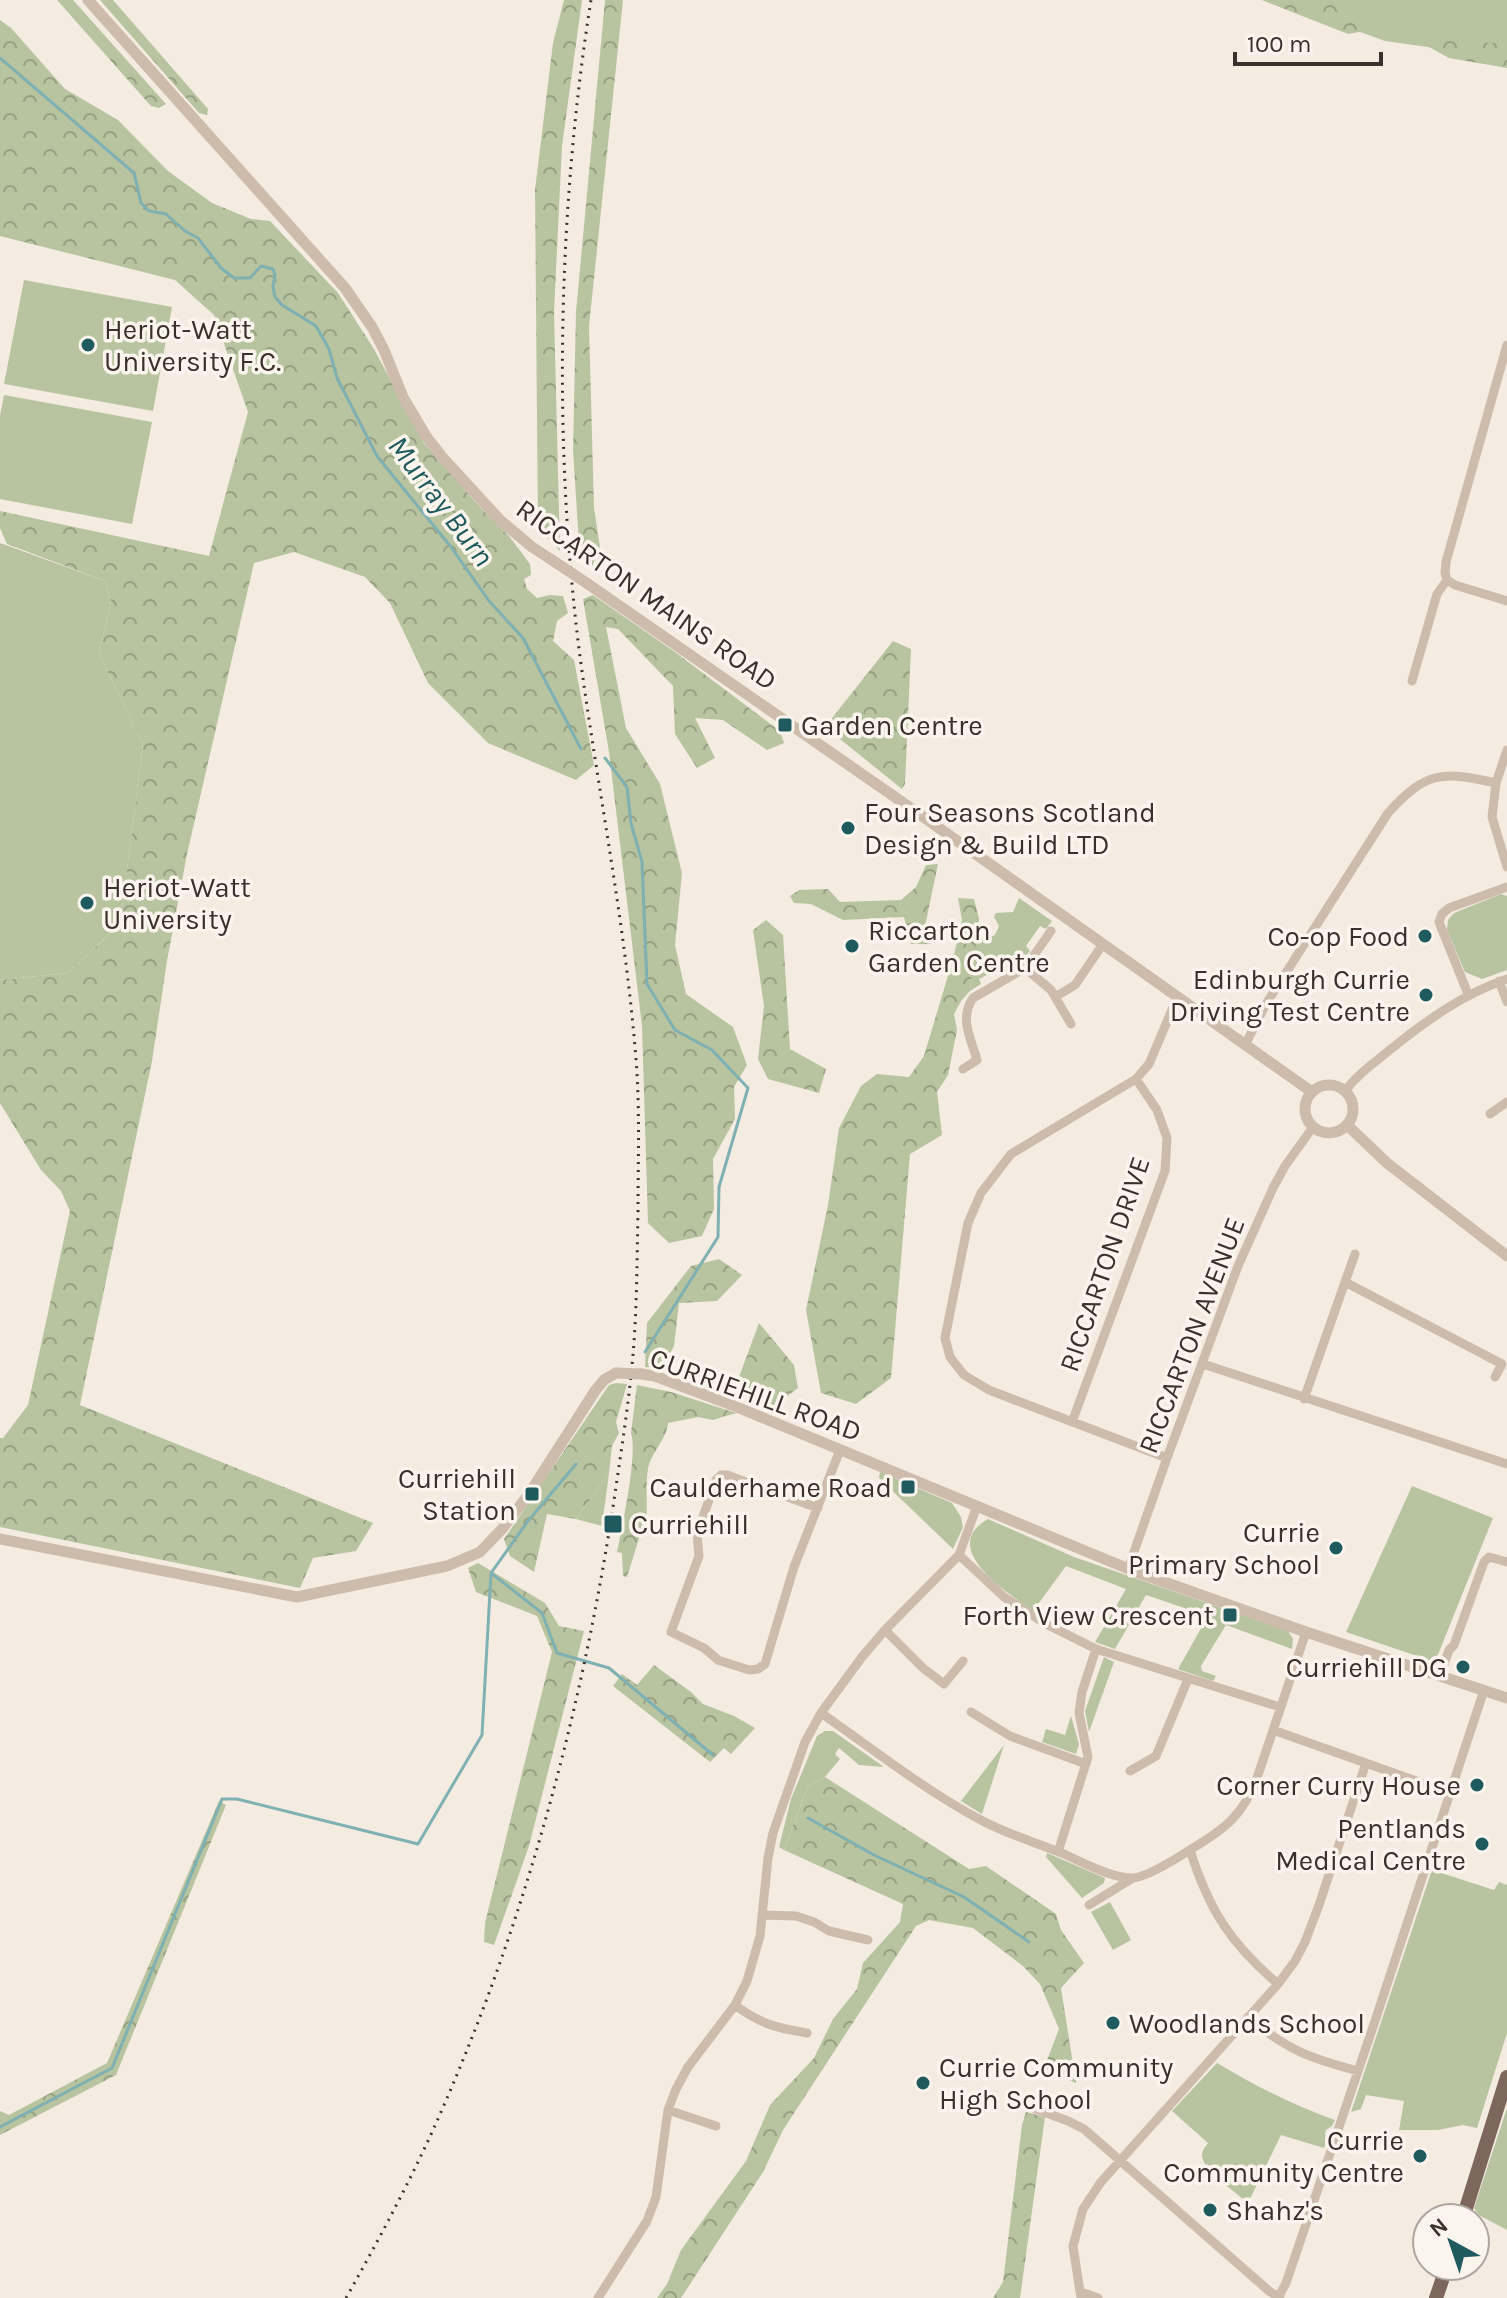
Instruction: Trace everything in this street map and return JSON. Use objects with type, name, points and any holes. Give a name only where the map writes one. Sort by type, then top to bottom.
[{"type":"main road","points":[[1468,2202],[1507,2077]]},
{"type":"street","name":"RICCARTON MAINS ROAD","points":[[88,0],[345,288],[372,327],[415,420],[443,458],[500,520],[552,560],[1312,1092]]},
{"type":"street","points":[[1507,345],[1445,573],[1447,580],[1455,585],[1507,601]]},
{"type":"street","points":[[1412,681],[1420,671],[1437,594],[1447,580]]},
{"type":"street","points":[[1507,750],[1496,783],[1492,817],[1507,867]]},
{"type":"street","points":[[1245,1045],[1266,1004],[1380,826],[1408,791],[1431,777],[1461,775],[1496,783]]},
{"type":"street","points":[[1468,994],[1439,922],[1449,908],[1507,887]]},
{"type":"street","points":[[963,1069],[977,1060],[965,1020],[968,1004],[973,998],[1025,968],[1051,931]]},
{"type":"street","points":[[1055,997],[1075,985],[1103,944]]},
{"type":"street","points":[[1025,968],[1046,984],[1071,1024]]},
{"type":"street","points":[[1345,1091],[1366,1069],[1424,1022],[1468,994],[1503,980],[1507,1002]]},
{"type":"street","points":[[1167,1458],[989,1390],[964,1375],[950,1357],[945,1338],[968,1223],[981,1193],[1011,1154],[1136,1079],[1149,1064],[1177,998]]},
{"type":"street","name":"RICCARTON DRIVE","points":[[1072,1422],[1165,1171],[1167,1138],[1157,1110],[1136,1079]]},
{"type":"street","points":[[1325,1085],[1345,1091],[1350,1097],[1353,1111],[1347,1125],[1326,1133],[1313,1127],[1306,1113],[1312,1092],[1325,1085]]},
{"type":"street","points":[[1490,1114],[1507,1102]]},
{"type":"street","points":[[1347,1125],[1387,1163],[1506,1254]]},
{"type":"street","name":"RICCARTON AVENUE","points":[[1128,1569],[1238,1266],[1273,1188],[1313,1127]]},
{"type":"street","points":[[1304,1399],[1355,1254]]},
{"type":"street","points":[[1345,1282],[1502,1364],[1495,1377]]},
{"type":"street","points":[[1203,1364],[1507,1464]]},
{"type":"street","name":"CURRIEHILL ROAD","points":[[0,1539],[297,1597],[447,1566],[480,1552],[502,1529],[529,1494],[604,1380],[616,1373],[641,1374],[668,1381],[1128,1569],[1507,1698]]},
{"type":"street","points":[[818,1508],[721,1475],[716,1480],[697,1534],[699,1556],[671,1632],[704,1648],[718,1660],[749,1670],[765,1664],[794,1567],[818,1508],[840,1450]]},
{"type":"street","points":[[598,2298],[647,2221],[656,2197],[668,2110],[676,2089],[688,2067],[735,2005],[755,1958],[773,1833],[805,1742],[850,1671],[885,1630],[959,1555],[977,1506]]},
{"type":"street","points":[[959,1555],[1004,1597],[1046,1624],[1096,1649],[1280,1707]]},
{"type":"street","points":[[1440,1676],[1484,1562],[1489,1557],[1507,1562]]},
{"type":"street","points":[[885,1630],[944,1684],[963,1661]]},
{"type":"street","points":[[1089,1905],[1133,1878],[1158,1869],[1190,1850],[1225,1828],[1239,1815],[1249,1799],[1306,1632]]},
{"type":"street","points":[[1058,1852],[1088,1757],[1079,1713],[1082,1692],[1096,1649]]},
{"type":"street","points":[[1130,1771],[1156,1756],[1188,1679]]},
{"type":"street","points":[[1028,2106],[1084,2129],[1279,2298],[1341,2124],[1484,1690]]},
{"type":"street","points":[[971,1712],[1010,1736],[1086,1764]]},
{"type":"street","points":[[821,1713],[953,1805],[1016,1836],[1101,1870],[1133,1878]]},
{"type":"street","points":[[1273,1730],[1450,1793]]},
{"type":"street","points":[[1098,2298],[1081,2295],[1073,2246],[1090,2195],[1295,1961],[1319,1905],[1366,1763]]},
{"type":"street","points":[[1190,1850],[1211,1906],[1232,1940],[1278,1984]]},
{"type":"street","points":[[762,1915],[796,1916],[829,1931],[868,1940]]},
{"type":"street","points":[[735,2005],[753,2019],[774,2028],[807,2033]]},
{"type":"street","points":[[1248,2017],[1291,2049],[1358,2071]]},
{"type":"street","points":[[668,2110],[716,2126]]},
{"type":"green space","points":[[57,0],[73,0],[166,104],[159,108],[151,106]]},
{"type":"green space","points":[[100,0],[113,0],[208,109],[207,115],[199,113]]},
{"type":"green space","points":[[564,0],[582,0],[562,146],[554,312],[560,551],[538,528],[535,190],[553,43]]},
{"type":"green space","points":[[605,0],[623,0],[589,326],[594,508],[600,547],[592,566],[580,559],[573,450],[576,312]]},
{"type":"green space","points":[[1262,0],[1343,0],[1365,31],[1348,34]]},
{"type":"green space","points":[[1272,0],[1507,0],[1507,58],[1385,41]]},
{"type":"green space","points":[[0,20],[11,28],[65,89],[118,120],[168,171],[212,203],[251,219],[270,221],[338,293],[374,349],[424,443],[509,536],[530,564],[531,575],[524,579],[527,589],[537,598],[563,596],[568,613],[557,621],[553,641],[574,660],[594,765],[576,780],[488,743],[428,683],[390,603],[365,577],[294,552],[254,563],[187,854],[152,1061],[80,1405],[373,1523],[356,1551],[313,1558],[300,1588],[0,1527],[0,1438],[28,1405],[70,1211],[61,1191],[41,1170],[0,1103],[0,980],[68,973],[120,924],[143,744],[99,654],[111,602],[105,581],[7,544],[0,528],[0,511],[209,556],[248,412],[214,315],[175,280],[0,236]]},
{"type":"green space","points":[[1423,38],[1507,44],[1507,68],[1449,58],[1422,43]]},
{"type":"green space","name":"Heriot-Watt University F.C.","points":[[24,280],[172,307],[153,411],[4,384]]},
{"type":"green space","points":[[4,395],[152,422],[132,524],[0,499],[0,416]]},
{"type":"green space","points":[[0,543],[105,581],[111,602],[99,654],[143,744],[120,924],[68,973],[0,980]]},
{"type":"green space","points":[[593,595],[780,731],[784,743],[767,750],[723,720],[695,718],[715,758],[697,768],[675,734],[673,686],[618,629],[606,627],[626,728],[660,784],[682,873],[675,945],[686,994],[733,1027],[747,1065],[734,1087],[735,1119],[713,1159],[714,1209],[702,1236],[669,1243],[648,1223],[642,1026],[609,752],[583,599]]},
{"type":"green space","points":[[893,641],[911,649],[905,784],[902,789],[825,727]]},
{"type":"green space","points":[[938,864],[924,931],[931,944],[911,944],[904,917],[843,920],[811,904],[794,903],[790,896],[799,890],[828,889],[840,902],[901,900],[916,887],[926,865]]},
{"type":"green space","points":[[1501,894],[1507,896],[1507,970],[1482,979],[1465,972],[1447,930],[1448,920],[1454,913]]},
{"type":"green space","points":[[958,898],[974,899],[979,919],[970,991],[954,1014],[957,1030],[948,1075],[937,1092],[942,1135],[910,1154],[891,1378],[856,1404],[821,1393],[806,1310],[828,1205],[839,1128],[861,1086],[877,1074],[909,1077],[924,1056],[962,920]]},
{"type":"green space","points":[[1019,898],[1052,921],[1046,929],[1040,926],[1026,946],[1030,951],[1019,963],[1005,972],[1002,967],[979,979],[981,984],[970,991],[976,937],[995,935],[999,926],[994,917],[996,913],[1013,912]]},
{"type":"green space","points":[[766,920],[783,935],[790,1049],[826,1069],[819,1093],[768,1079],[758,1059],[764,1006],[753,930]]},
{"type":"green space","points":[[719,1259],[742,1275],[717,1301],[679,1303],[674,1346],[662,1368],[645,1367],[647,1323],[691,1266]]},
{"type":"green space","points":[[759,1323],[794,1365],[798,1388],[774,1406],[735,1388]]},
{"type":"green space","points":[[627,1384],[616,1422],[619,1433],[612,1446],[609,1473],[576,1519],[547,1514],[534,1572],[510,1556],[504,1539],[609,1385]]},
{"type":"green space","points":[[637,1385],[671,1392],[736,1413],[713,1420],[698,1417],[668,1423],[648,1469],[646,1522],[627,1577],[623,1576],[622,1553],[617,1552],[631,1473],[631,1433]]},
{"type":"green space","points":[[880,1472],[952,1503],[963,1527],[953,1549],[879,1478]]},
{"type":"green space","points":[[609,1473],[602,1526],[576,1519]]},
{"type":"green space","points":[[1412,1486],[1493,1518],[1435,1662],[1346,1632]]},
{"type":"green space","points":[[988,1519],[1074,1557],[1288,1631],[1293,1639],[1292,1649],[1226,1625],[1201,1666],[1202,1671],[1216,1676],[1213,1681],[1178,1669],[1208,1616],[1146,1595],[1115,1649],[1095,1642],[1126,1589],[1066,1566],[1033,1611],[994,1582],[973,1556],[970,1543],[974,1531]]},
{"type":"green space","points":[[478,1563],[545,1603],[559,1626],[584,1631],[529,1846],[494,1945],[484,1942],[485,1923],[552,1652],[537,1616],[476,1592],[468,1568]]},
{"type":"green space","points":[[1104,1657],[1114,1662],[1089,1732],[1085,1711]]},
{"type":"green space","points":[[654,1665],[703,1704],[755,1728],[731,1754],[724,1748],[710,1762],[613,1686],[622,1674],[637,1685]]},
{"type":"green space","points":[[1071,1716],[1079,1744],[1076,1754],[1042,1742],[1046,1729],[1065,1735]]},
{"type":"green space","points":[[833,1731],[884,1767],[859,1765],[839,1748],[835,1754],[840,1759],[825,1777],[808,1786],[784,1850],[779,1847],[791,1799],[817,1736]]},
{"type":"green space","points":[[1004,1745],[982,1814],[961,1801]]},
{"type":"green space","points":[[825,1777],[969,1869],[986,1866],[1056,1914],[1061,1930],[1084,1963],[1061,1988],[1076,2083],[1044,2068],[1059,2029],[1040,1984],[1023,1966],[973,1928],[929,1920],[916,1926],[783,2130],[763,2172],[681,2298],[657,2298],[667,2284],[681,2250],[746,2161],[770,2105],[814,2058],[833,2019],[857,1989],[863,1963],[900,1922],[903,1904],[784,1850],[808,1786]]},
{"type":"green space","points":[[219,1801],[226,1805],[116,2075],[0,2135],[0,2111],[9,2115],[107,2063]]},
{"type":"green space","points":[[1047,1853],[1105,1878],[1104,1883],[1082,1898],[1046,1857]]},
{"type":"green space","points":[[1432,1870],[1494,1890],[1499,1882],[1507,1885],[1507,2033],[1477,2128],[1463,2125],[1438,2130],[1399,2130],[1404,2101],[1366,2095],[1361,2109],[1351,2112]]},
{"type":"green space","points":[[1110,1902],[1131,1940],[1113,1950],[1091,1912]]},
{"type":"green space","points":[[1217,2063],[1274,2094],[1335,2120],[1326,2130],[1324,2148],[1281,2135],[1248,2203],[1208,2167],[1202,2155],[1208,2143],[1172,2111]]},
{"type":"green space","points":[[1507,2108],[1507,2230],[1491,2221],[1491,2202],[1476,2202]]},
{"type":"green space","points":[[1026,2112],[1045,2117],[1020,2298],[993,2298],[1003,2282]]},
{"type":"waterway","name":"Murray Burn","points":[[0,58],[134,173],[141,203],[149,211],[166,214],[198,238],[221,268],[234,278],[250,278],[261,266],[273,269],[275,297],[282,305],[316,326],[329,349],[337,378],[377,456],[451,547],[489,601],[523,638],[581,749]]},
{"type":"waterway","name":"Murray Burn","points":[[605,758],[627,787],[631,823],[642,862],[647,984],[675,1030],[712,1050],[748,1088],[719,1187],[718,1237],[645,1352]]},
{"type":"waterway","points":[[0,2127],[112,2068],[222,1799],[237,1799],[418,1844],[482,1735],[491,1573],[528,1521],[576,1464]]},
{"type":"waterway","points":[[491,1573],[542,1613],[557,1653],[609,1668],[713,1755]]},
{"type":"waterway","points":[[808,1818],[874,1855],[964,1897],[1029,1942]]},
{"type":"railway","points":[[346,2298],[433,2130],[465,2055],[520,1902],[565,1746],[583,1667],[613,1507],[630,1383],[636,1310],[638,1212],[636,1059],[618,905],[579,649],[565,489],[563,324],[566,241],[580,79],[591,0]]},
{"type":"place","name":"Heriot-Watt University F.C.","points":[[88,345]]},
{"type":"place","name":"Garden Centre","points":[[785,725]]},
{"type":"place","name":"Four Seasons Scotland Design & Build LTD","points":[[848,828]]},
{"type":"place","name":"Heriot-Watt University","points":[[87,903]]},
{"type":"place","name":"Co-op Food","points":[[1425,936]]},
{"type":"place","name":"Riccarton Garden Centre","points":[[852,946]]},
{"type":"place","name":"Edinburgh Currie Driving Test Centre","points":[[1426,995]]},
{"type":"place","name":"Caulderhame Road","points":[[908,1487]]},
{"type":"place","name":"Curriehill Station","points":[[532,1494]]},
{"type":"place","name":"Curriehill","points":[[613,1524]]},
{"type":"place","name":"Currie Primary School","points":[[1336,1548]]},
{"type":"place","name":"Forth View Crescent","points":[[1230,1615]]},
{"type":"place","name":"Curriehill DG","points":[[1463,1667]]},
{"type":"place","name":"Corner Curry House","points":[[1477,1785]]},
{"type":"place","name":"Pentlands Medical Centre","points":[[1482,1844]]},
{"type":"place","name":"Woodlands School","points":[[1113,2023]]},
{"type":"place","name":"Currie Community High School","points":[[923,2083]]},
{"type":"place","name":"Currie Community Centre","points":[[1420,2156]]},
{"type":"place","name":"Shahz's","points":[[1210,2210]]}]
